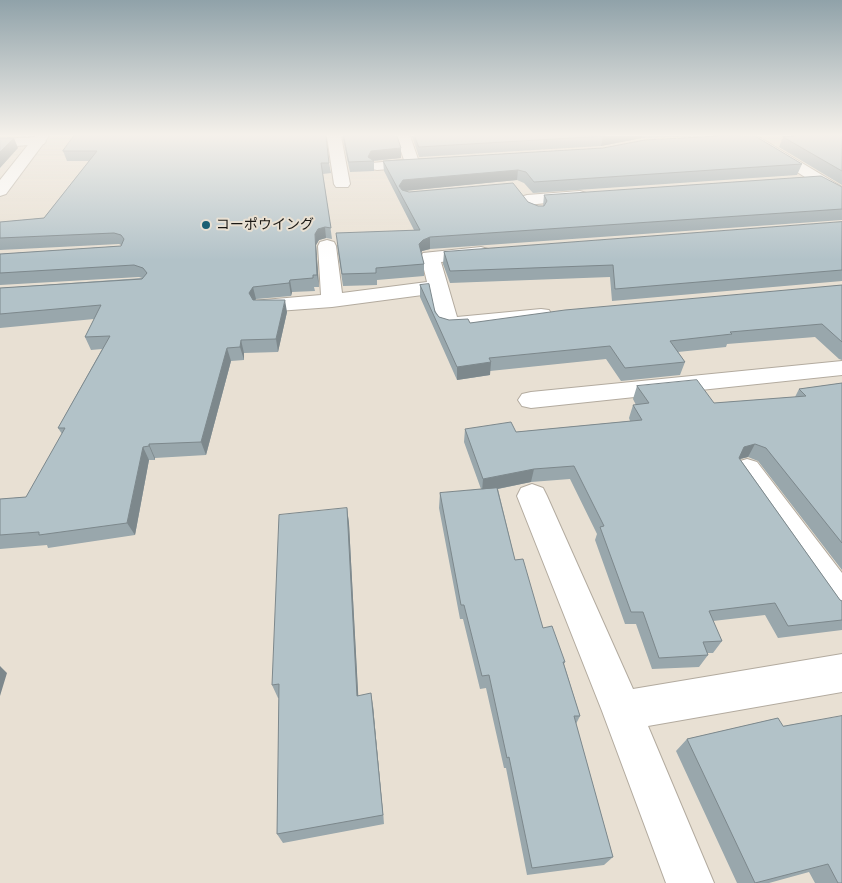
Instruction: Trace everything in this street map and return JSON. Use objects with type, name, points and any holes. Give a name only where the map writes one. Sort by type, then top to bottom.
[{"type":"street","points":[[0,191],[11,177]]},
{"type":"street","points":[[341,177],[342,184]]},
{"type":"street","points":[[818,177],[842,194]]},
{"type":"street","points":[[790,182],[830,184]]},
{"type":"street","points":[[517,187],[532,205],[595,195]]},
{"type":"street","points":[[327,246],[332,301]]},
{"type":"street","points":[[499,251],[430,256],[448,324],[556,314]]},
{"type":"street","points":[[264,306],[332,301],[438,287]]},
{"type":"street","points":[[531,400],[842,368]]},
{"type":"street","points":[[747,470],[842,600]]},
{"type":"street","points":[[532,496],[622,711],[690,883]]},
{"type":"street","points":[[622,711],[842,673]]},
{"type":"building","points":[[76,177],[323,177],[331,228],[318,229],[315,234],[317,275],[313,275],[313,278],[290,280],[289,283],[253,287],[249,293],[253,300],[285,300],[276,339],[241,340],[240,347],[227,348],[201,442],[149,444],[149,446],[143,447],[127,523],[39,535],[39,532],[0,535],[0,499],[26,497],[65,428],[58,428],[110,336],[85,337],[101,305],[0,314],[0,288],[142,279],[147,273],[143,268],[134,265],[0,273],[0,254],[121,246],[124,239],[121,235],[114,233],[0,238],[0,222],[44,218]]},
{"type":"building","points":[[392,177],[435,177],[403,180],[399,186],[402,190],[409,192],[513,183],[528,202],[538,206],[544,206],[547,201],[544,195],[803,177],[823,177],[842,187],[842,209],[430,237],[419,244],[424,264],[376,268],[376,273],[342,274],[336,233],[420,230]]},
{"type":"building","points":[[530,177],[605,177],[534,182]]},
{"type":"building","points":[[842,222],[842,270],[615,289],[613,265],[450,271],[444,252]]},
{"type":"building","points":[[429,284],[435,312],[439,317],[449,320],[468,319],[470,323],[565,310],[842,285],[842,342],[822,324],[730,332],[732,334],[670,341],[685,362],[625,368],[610,346],[489,358],[491,362],[457,367],[420,285]]},
{"type":"building","points":[[697,380],[714,403],[806,396],[799,389],[842,383],[842,543],[766,448],[755,444],[744,447],[739,458],[842,601],[842,620],[788,626],[775,603],[709,611],[722,641],[703,642],[708,655],[659,658],[643,612],[631,612],[600,527],[604,526],[574,466],[534,469],[483,479],[465,429],[511,422],[516,432],[642,420],[633,405],[649,403],[637,386]]},
{"type":"building","points":[[497,488],[515,560],[523,559],[543,628],[552,626],[565,662],[563,662],[580,716],[574,716],[613,857],[532,868],[509,757],[507,758],[489,675],[482,676],[464,605],[461,605],[440,493]]},
{"type":"building","points":[[347,508],[357,696],[371,693],[383,815],[277,834],[279,684],[272,685],[279,515]]},
{"type":"building","points":[[842,716],[842,883],[838,883],[828,864],[755,883],[687,739],[778,718],[783,726]]},
{"type":"place","name":"コーポウイング","points":[[206,225]]}]
